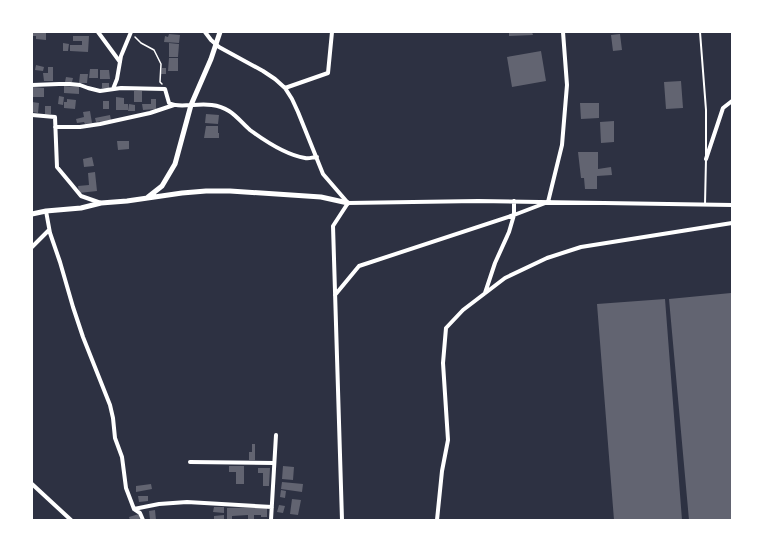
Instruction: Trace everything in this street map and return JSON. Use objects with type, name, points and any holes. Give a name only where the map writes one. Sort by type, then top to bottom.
[{"type":"street","points":[[98,32],[120,62]]},
{"type":"street","points":[[113,89],[120,62],[131,32]]},
{"type":"street","points":[[205,32],[219,47],[275,78],[285,88],[292,99],[323,174],[348,203]]},
{"type":"street","points":[[147,198],[162,186],[175,164],[191,105],[211,59],[220,32]]},
{"type":"street","points":[[285,88],[328,73],[332,32]]},
{"type":"street","points":[[548,202],[562,145],[567,85],[563,32]]},
{"type":"street","points":[[32,85],[80,85],[100,91],[137,88],[165,89],[169,103],[179,106],[208,104],[219,106],[229,111],[249,129],[285,152],[306,158],[317,157]]},
{"type":"street","points":[[706,159],[723,108],[732,101]]},
{"type":"street","points":[[56,126],[80,128],[150,113],[174,105]]},
{"type":"street","points":[[32,115],[55,117],[57,168],[81,196],[101,203]]},
{"type":"street","points":[[33,213],[81,208],[101,203],[206,191],[230,191],[321,197],[348,203],[514,201],[732,205]]},
{"type":"street","points":[[485,294],[495,263],[509,232],[514,215],[514,201]]},
{"type":"street","points":[[335,295],[359,266],[514,215],[548,202]]},
{"type":"street","points":[[342,520],[333,226],[348,203]]},
{"type":"street","points":[[46,211],[49,230],[73,307],[110,405],[115,438],[122,457],[126,488],[134,509],[140,513],[143,520]]},
{"type":"street","points":[[437,520],[442,471],[448,440],[443,363],[446,328],[464,310],[505,278],[547,258],[581,247],[732,223]]},
{"type":"street","points":[[32,247],[49,230]]},
{"type":"street","points":[[271,520],[276,434]]},
{"type":"street","points":[[190,462],[274,463]]},
{"type":"street","points":[[32,484],[71,520]]},
{"type":"street","points":[[134,509],[160,504],[187,502],[272,507]]},
{"type":"lane","points":[[700,32],[706,110],[705,204]]},
{"type":"path","points":[[131,32],[141,43],[154,50],[161,64],[160,82],[165,89]]},
{"type":"building","points":[[33,32],[46,32],[46,40],[36,39],[36,36],[32,36]]},
{"type":"building","points":[[509,32],[532,32],[533,35],[509,36]]},
{"type":"building","points":[[169,34],[180,35],[179,43],[164,42],[165,36],[168,37]]},
{"type":"building","points":[[620,34],[622,50],[613,51],[611,35]]},
{"type":"building","points":[[73,36],[89,36],[88,52],[70,51],[70,45],[82,45],[82,41],[73,41]]},
{"type":"building","points":[[63,43],[69,44],[68,51],[63,51]]},
{"type":"building","points":[[169,43],[179,44],[178,57],[169,57]]},
{"type":"building","points":[[541,51],[546,81],[512,87],[507,57]]},
{"type":"building","points":[[169,58],[178,58],[178,71],[168,71]]},
{"type":"building","points":[[36,65],[44,67],[43,71],[35,70]]},
{"type":"building","points":[[48,67],[53,67],[53,81],[44,81],[43,73],[48,73]]},
{"type":"building","points":[[162,68],[166,68],[166,74],[161,74]]},
{"type":"building","points":[[90,69],[98,69],[98,78],[89,78]]},
{"type":"building","points":[[100,70],[109,70],[110,79],[100,79]]},
{"type":"building","points":[[80,74],[88,74],[87,83],[79,83]]},
{"type":"building","points":[[66,77],[73,78],[72,82],[65,82]]},
{"type":"building","points":[[681,81],[683,108],[666,109],[664,82]]},
{"type":"building","points":[[102,83],[109,83],[109,88],[102,88]]},
{"type":"building","points":[[64,86],[79,87],[79,94],[64,93]]},
{"type":"building","points":[[33,87],[44,88],[44,97],[33,97]]},
{"type":"building","points":[[134,91],[142,91],[142,102],[134,102]]},
{"type":"building","points":[[59,96],[64,97],[63,105],[58,104]]},
{"type":"building","points":[[116,97],[124,98],[124,104],[128,104],[128,110],[116,110]]},
{"type":"building","points":[[67,99],[76,100],[75,109],[64,108],[64,102],[67,102]]},
{"type":"building","points":[[151,99],[156,99],[156,109],[143,110],[142,104],[151,104]]},
{"type":"building","points":[[103,101],[109,101],[109,109],[103,109]]},
{"type":"building","points":[[32,102],[39,103],[38,113],[32,112]]},
{"type":"building","points":[[580,103],[599,103],[599,118],[581,119]]},
{"type":"building","points":[[129,104],[135,105],[135,111],[128,111]]},
{"type":"building","points":[[45,106],[51,106],[51,114],[45,114]]},
{"type":"building","points":[[90,111],[92,123],[77,123],[76,119],[84,117],[83,112]]},
{"type":"building","points":[[206,114],[219,115],[218,124],[205,123]]},
{"type":"building","points":[[110,115],[111,120],[96,122],[95,118]]},
{"type":"building","points":[[614,121],[614,142],[601,143],[600,122]]},
{"type":"building","points":[[206,126],[218,126],[219,138],[204,138]]},
{"type":"building","points":[[117,141],[129,141],[129,149],[118,150]]},
{"type":"building","points":[[578,152],[598,152],[598,169],[611,167],[612,175],[597,176],[597,189],[585,189],[584,178],[581,178]]},
{"type":"building","points":[[92,157],[94,166],[84,167],[83,159]]},
{"type":"building","points":[[95,172],[97,191],[79,193],[78,186],[89,185],[88,173]]},
{"type":"building","points":[[731,293],[732,520],[689,520],[669,299]]},
{"type":"building","points":[[665,299],[682,520],[614,520],[597,304]]},
{"type":"building","points":[[252,444],[255,444],[255,460],[249,460],[249,452],[252,452]]},
{"type":"building","points":[[229,466],[244,466],[244,484],[236,484],[236,472],[229,472]]},
{"type":"building","points":[[283,466],[294,467],[293,480],[282,479]]},
{"type":"building","points":[[258,468],[270,468],[269,486],[263,486],[263,473],[258,473]]},
{"type":"building","points":[[282,482],[303,484],[302,492],[281,489]]},
{"type":"building","points":[[151,484],[152,489],[136,492],[136,486]]},
{"type":"building","points":[[281,490],[286,491],[285,498],[280,497]]},
{"type":"building","points":[[138,496],[148,496],[148,501],[139,502]]},
{"type":"building","points":[[292,499],[301,500],[298,515],[290,514]]},
{"type":"building","points":[[279,505],[285,506],[283,513],[277,512]]},
{"type":"building","points":[[214,507],[224,507],[224,513],[213,512]]},
{"type":"building","points":[[267,507],[267,517],[254,515],[254,520],[248,520],[248,515],[232,516],[232,520],[227,520],[227,508]]},
{"type":"building","points":[[155,510],[156,520],[150,520],[149,511]]},
{"type":"building","points":[[139,514],[140,520],[130,520],[129,517]]},
{"type":"building","points":[[224,515],[224,520],[214,520],[214,516]]}]
